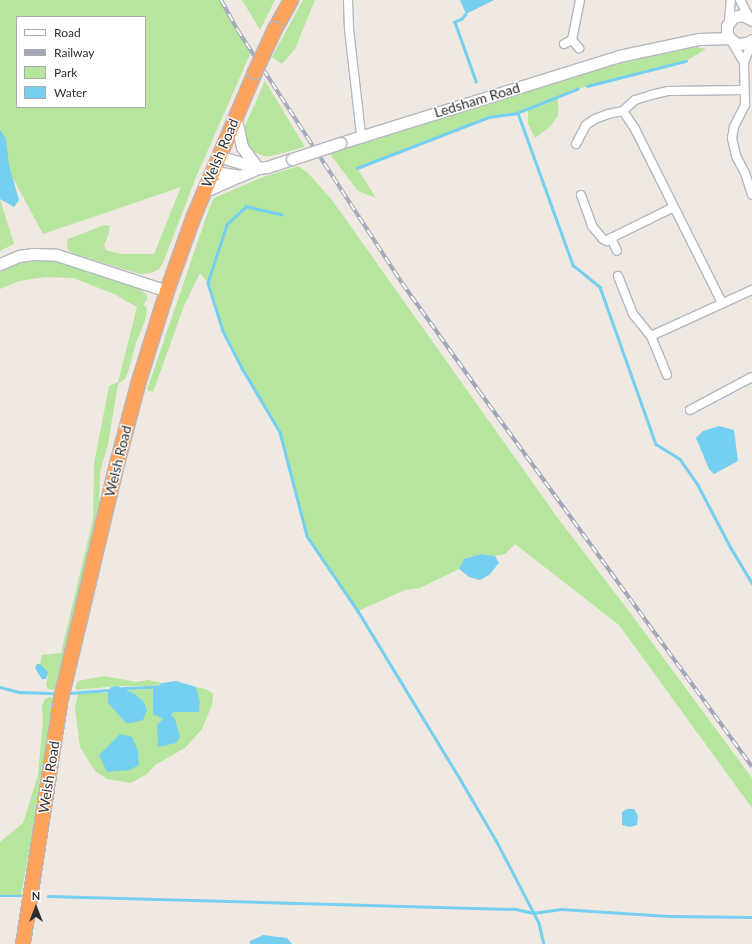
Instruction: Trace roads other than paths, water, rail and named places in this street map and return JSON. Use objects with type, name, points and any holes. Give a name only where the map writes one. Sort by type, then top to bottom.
[{"type":"highway","name":"Welsh Road","points":[[23,944],[62,692],[117,464],[139,381],[167,291],[203,192],[255,72],[275,29],[291,0]]},
{"type":"main road","name":"Ledsham Road","points":[[699,39],[728,23],[738,15],[750,18]]},
{"type":"main road","points":[[728,23],[731,40]]},
{"type":"main road","name":"Ledsham Road","points":[[215,162],[258,168],[267,167],[360,136],[619,56],[699,39],[731,40],[742,44],[752,40]]},
{"type":"main road","points":[[235,116],[242,147],[258,168]]},
{"type":"main road","points":[[215,162],[221,173],[240,176]]},
{"type":"main road","name":"Ledsham Road","points":[[203,192],[258,168]]},
{"type":"main road","points":[[0,264],[19,256],[33,254],[57,255],[167,291]]},
{"type":"street","points":[[348,0],[349,29],[360,136]]},
{"type":"street","points":[[578,48],[568,42],[580,0]]},
{"type":"street","points":[[728,23],[731,0]]},
{"type":"street","points":[[740,0],[750,18]]},
{"type":"street","points":[[731,40],[744,63]]},
{"type":"street","points":[[752,40],[744,63],[744,105],[733,130],[732,138],[736,156],[745,173],[752,195]]},
{"type":"street","points":[[576,144],[586,125],[595,119],[608,114],[623,111],[635,100],[669,91],[744,90]]},
{"type":"street","points":[[623,111],[635,129],[722,303]]},
{"type":"street","points":[[581,194],[592,226],[602,239],[607,241],[674,207]]},
{"type":"street","points":[[612,238],[617,251]]},
{"type":"street","points":[[618,276],[633,314],[651,336],[667,374]]},
{"type":"street","points":[[651,336],[752,290]]},
{"type":"street","points":[[690,410],[752,377]]},
{"type":"water","points":[[460,0],[494,0],[466,14]]},
{"type":"water","points":[[0,130],[6,139],[9,165],[19,200],[14,207],[0,199]]},
{"type":"water","points":[[719,426],[734,430],[738,461],[714,474],[709,469],[696,438],[703,431]]},
{"type":"water","points":[[481,554],[495,556],[499,563],[489,575],[480,580],[469,577],[459,569],[464,559]]},
{"type":"water","points":[[37,664],[40,664],[48,672],[46,679],[42,679],[35,668]]},
{"type":"water","points":[[176,681],[196,687],[200,702],[199,712],[174,712],[171,715],[175,719],[180,737],[176,743],[158,747],[157,725],[163,719],[153,714],[153,689],[162,683]]},
{"type":"water","points":[[118,686],[135,694],[144,702],[147,710],[143,720],[126,723],[108,703],[108,693],[111,687]]},
{"type":"water","points":[[120,734],[132,737],[138,751],[139,765],[130,770],[107,772],[99,755]]},
{"type":"water","points":[[627,809],[634,809],[638,816],[637,825],[630,827],[622,825],[622,812]]},
{"type":"water","points":[[263,935],[287,938],[292,944],[250,944],[250,941]]},
{"type":"waterway","points":[[466,14],[462,19],[455,22],[476,81]]},
{"type":"waterway","points":[[587,86],[686,61]]},
{"type":"waterway","points":[[578,89],[518,113],[573,265],[600,287],[656,444],[680,459],[698,485],[731,548],[752,583]]},
{"type":"waterway","points":[[357,168],[489,117],[518,113]]},
{"type":"waterway","points":[[282,215],[246,207],[227,225],[208,283],[223,331],[242,368],[280,432],[307,536],[358,611],[497,842],[539,923],[544,944]]},
{"type":"waterway","points":[[0,687],[19,692],[57,693]]},
{"type":"waterway","points":[[123,688],[155,687]]},
{"type":"waterway","points":[[69,693],[109,690]]},
{"type":"waterway","points":[[0,896],[21,896]]},
{"type":"waterway","points":[[48,896],[516,909],[533,913],[561,909],[668,916],[752,917]]},
{"type":"railway","points":[[221,0],[237,29],[402,283],[752,767]]}]
